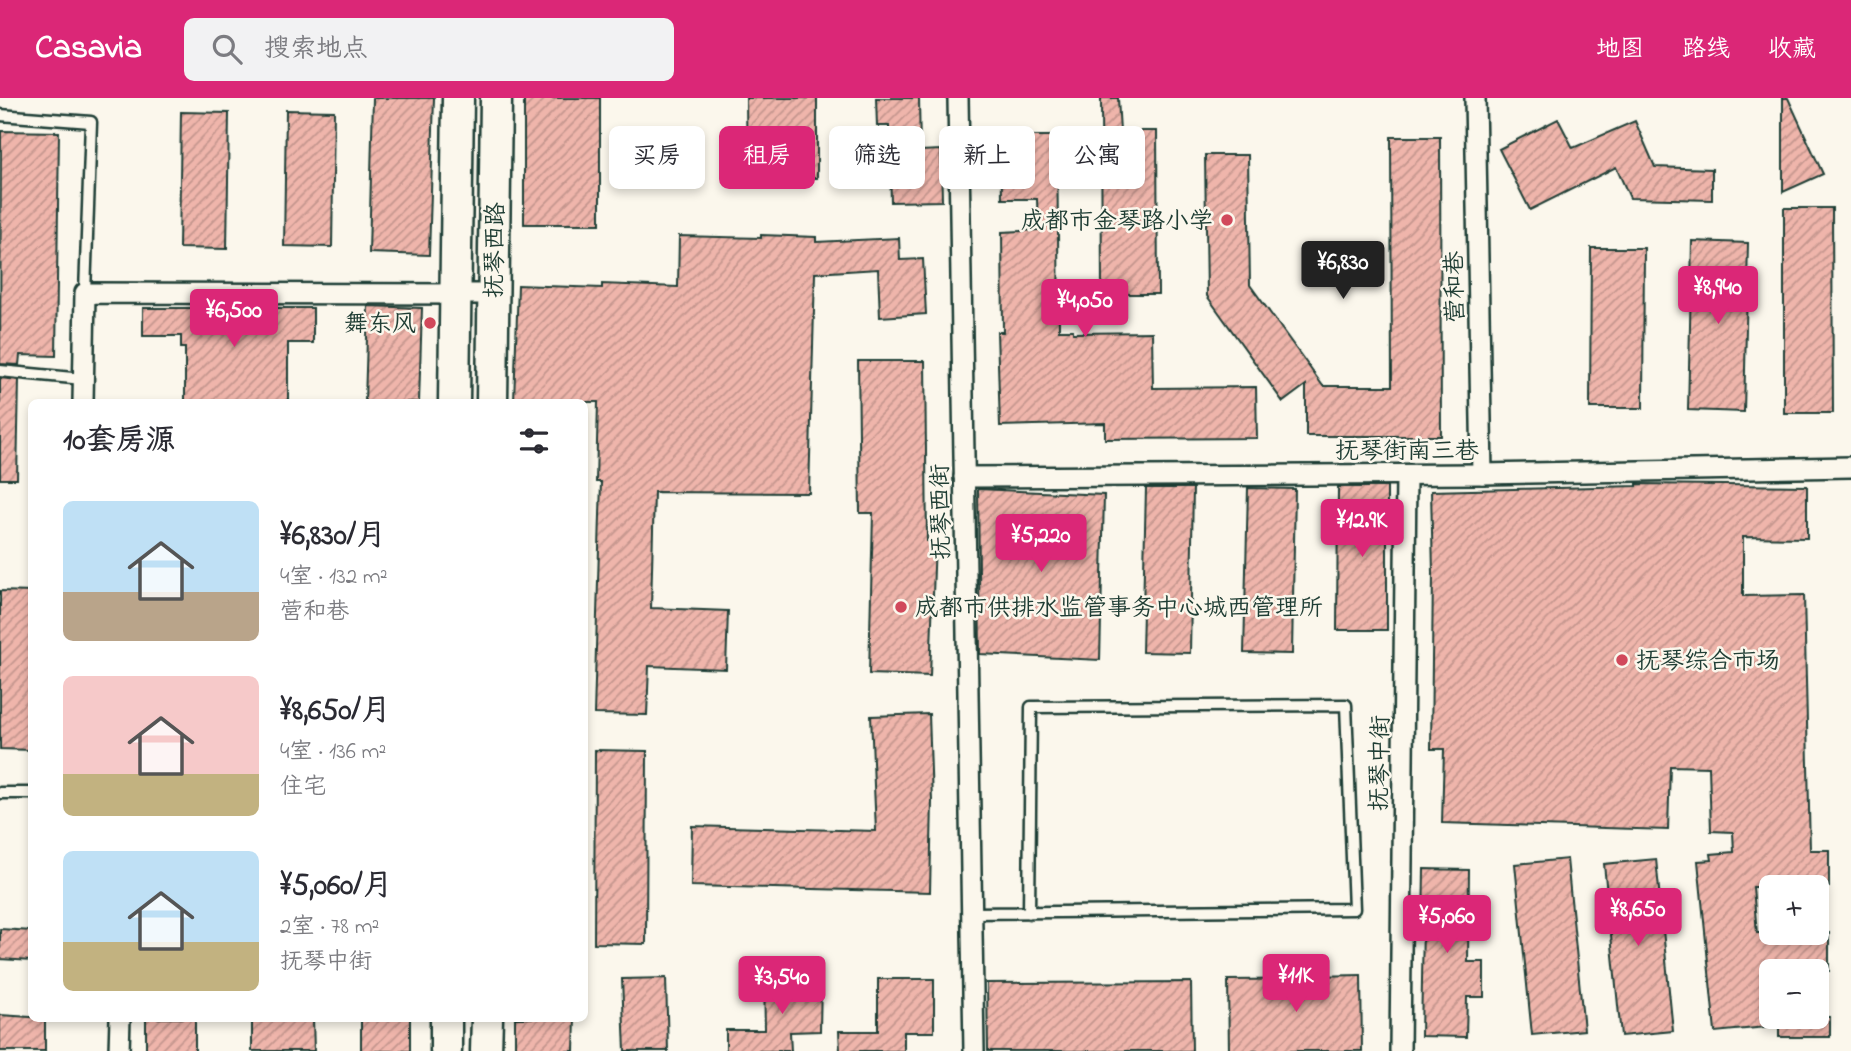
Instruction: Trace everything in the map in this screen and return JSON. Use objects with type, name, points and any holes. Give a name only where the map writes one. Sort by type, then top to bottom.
[{"type":"main road","name":"抚琴西路","points":[[454,399],[467,293],[458,98]]},
{"type":"main road","name":"抚琴西路","points":[[492,399],[496,98]]},
{"type":"main road","points":[[446,1022],[446,1051]]},
{"type":"main road","points":[[486,1051],[487,1022]]},
{"type":"street","name":"抚琴西街","points":[[958,98],[974,1051]]},
{"type":"street","name":"营和巷","points":[[1475,98],[1482,474]]},
{"type":"street","points":[[83,399],[85,293],[467,293]]},
{"type":"street","name":"抚琴街南三巷","points":[[964,477],[1406,475],[1851,467]]},
{"type":"street","name":"抚琴中街","points":[[1400,1051],[1406,475]]},
{"type":"street","points":[[119,1051],[120,1022]]},
{"type":"lane","points":[[0,114],[91,122],[85,293]]},
{"type":"lane","points":[[0,371],[83,379]]},
{"type":"lane","points":[[972,914],[1354,909],[1346,705],[1031,707],[1029,913]]},
{"type":"lane","points":[[0,793],[28,793]]},
{"type":"building","points":[[373,98],[434,98],[429,255],[369,253]]},
{"type":"building","points":[[524,98],[600,98],[600,224],[524,224]]},
{"type":"building","points":[[746,98],[817,98],[817,178],[815,126],[746,126]]},
{"type":"building","points":[[876,98],[919,98],[920,126],[877,126]]},
{"type":"building","points":[[1101,98],[1118,98],[1120,126],[1101,126]]},
{"type":"building","points":[[1783,98],[1788,98],[1823,174],[1783,192]]},
{"type":"building","points":[[286,110],[334,111],[332,247],[284,246]]},
{"type":"building","points":[[181,112],[229,113],[227,249],[179,248]]},
{"type":"building","points":[[1558,119],[1573,148],[1635,121],[1655,167],[1712,169],[1712,200],[1630,198],[1616,167],[1530,210],[1499,149]]},
{"type":"building","points":[[1,131],[59,132],[56,356],[20,355],[19,365],[0,364]]},
{"type":"building","points":[[1145,131],[1157,131],[1158,294],[1102,294],[1101,189],[1145,189]]},
{"type":"building","points":[[1035,136],[1049,136],[1049,189],[1058,189],[1059,330],[1073,330],[1073,333],[1152,332],[1153,388],[1256,387],[1257,438],[1105,439],[1105,423],[1000,426],[997,332],[1003,332],[1002,232],[1038,230],[1037,199],[1002,199],[1002,189],[1035,189]]},
{"type":"building","points":[[1391,137],[1440,137],[1441,436],[1306,436],[1306,385],[1283,402],[1207,296],[1205,155],[1248,155],[1250,285],[1323,386],[1392,386]]},
{"type":"building","points":[[939,150],[939,189],[942,189],[942,201],[891,202],[891,189],[925,189],[925,151]]},
{"type":"building","points":[[1784,208],[1832,208],[1833,413],[1784,413]]},
{"type":"building","points":[[761,235],[816,237],[816,242],[899,238],[900,260],[923,259],[926,314],[880,317],[878,269],[815,273],[809,493],[654,492],[651,608],[728,611],[726,669],[649,666],[647,715],[594,714],[601,482],[596,482],[598,402],[588,402],[588,399],[514,399],[518,285],[678,287],[679,236],[761,238]]},
{"type":"building","points":[[1692,241],[1748,243],[1744,412],[1688,410]]},
{"type":"building","points":[[1591,248],[1644,248],[1643,408],[1590,408]]},
{"type":"building","points":[[368,306],[422,308],[419,399],[365,399]]},
{"type":"building","points":[[143,308],[313,308],[313,343],[288,343],[288,399],[185,399],[185,348],[181,348],[181,336],[143,336]]},
{"type":"building","points":[[858,361],[925,361],[927,541],[935,541],[930,676],[869,674],[873,513],[860,513]]},
{"type":"building","points":[[0,378],[19,380],[17,479],[0,479]]},
{"type":"building","points":[[1637,486],[1807,486],[1807,538],[1743,537],[1743,596],[1804,595],[1810,850],[1829,850],[1829,875],[1759,875],[1759,887],[1753,887],[1759,945],[1829,945],[1829,959],[1759,959],[1759,1028],[1715,1032],[1698,861],[1712,860],[1711,854],[1734,852],[1733,832],[1711,831],[1709,767],[1670,766],[1668,830],[1442,823],[1444,749],[1431,749],[1431,491]]},
{"type":"building","points":[[1338,487],[1387,487],[1387,630],[1337,630]]},
{"type":"building","points":[[1146,488],[1193,488],[1190,653],[1142,652]]},
{"type":"building","points":[[1248,488],[1295,489],[1292,654],[1244,653]]},
{"type":"building","points":[[978,489],[1104,495],[1100,660],[980,654]]},
{"type":"building","points":[[0,591],[28,592],[28,750],[0,749]]},
{"type":"building","points":[[929,714],[932,801],[930,892],[691,886],[692,826],[876,831],[871,716]]},
{"type":"building","points":[[595,750],[647,751],[646,944],[594,943]]},
{"type":"building","points":[[1567,859],[1584,1030],[1532,1035],[1515,864]]},
{"type":"building","points":[[1656,859],[1673,1031],[1621,1036],[1604,864]]},
{"type":"building","points":[[1424,869],[1469,870],[1468,962],[1484,962],[1484,997],[1467,997],[1466,1037],[1421,1036]]},
{"type":"building","points":[[0,929],[28,931],[28,961],[0,959]]},
{"type":"building","points":[[1361,975],[1362,1051],[1229,1051],[1228,980],[1313,979],[1313,976]]},
{"type":"building","points":[[666,978],[668,1051],[625,1051],[622,979]]},
{"type":"building","points":[[764,978],[821,979],[820,1031],[790,1032],[791,1051],[726,1051],[726,1030],[765,1030]]},
{"type":"building","points":[[878,979],[934,979],[934,1032],[904,1032],[904,1051],[840,1051],[839,1031],[878,1031]]},
{"type":"building","points":[[1191,982],[1192,1051],[988,1051],[987,983]]},
{"type":"building","points":[[0,1015],[28,1017],[28,1022],[45,1022],[45,1051],[0,1051]]},
{"type":"building","points":[[1830,1017],[1830,1037],[1779,1037],[1779,1029],[1829,1029]]},
{"type":"building","points":[[146,1022],[195,1022],[195,1051],[146,1051]]},
{"type":"building","points":[[252,1022],[313,1022],[314,1051],[252,1051]]},
{"type":"building","points":[[361,1022],[410,1022],[410,1051],[361,1051]]},
{"type":"building","points":[[515,1022],[575,1022],[574,1051],[515,1051]]},
{"type":"place","name":"成都市金琴路小学","points":[[1227,220]]},
{"type":"place","name":"舞东风","points":[[430,323]]},
{"type":"place","name":"成都市供排水监管事务中心城西管理所","points":[[901,607]]},
{"type":"place","name":"抚琴综合市场","points":[[1622,660]]}]
